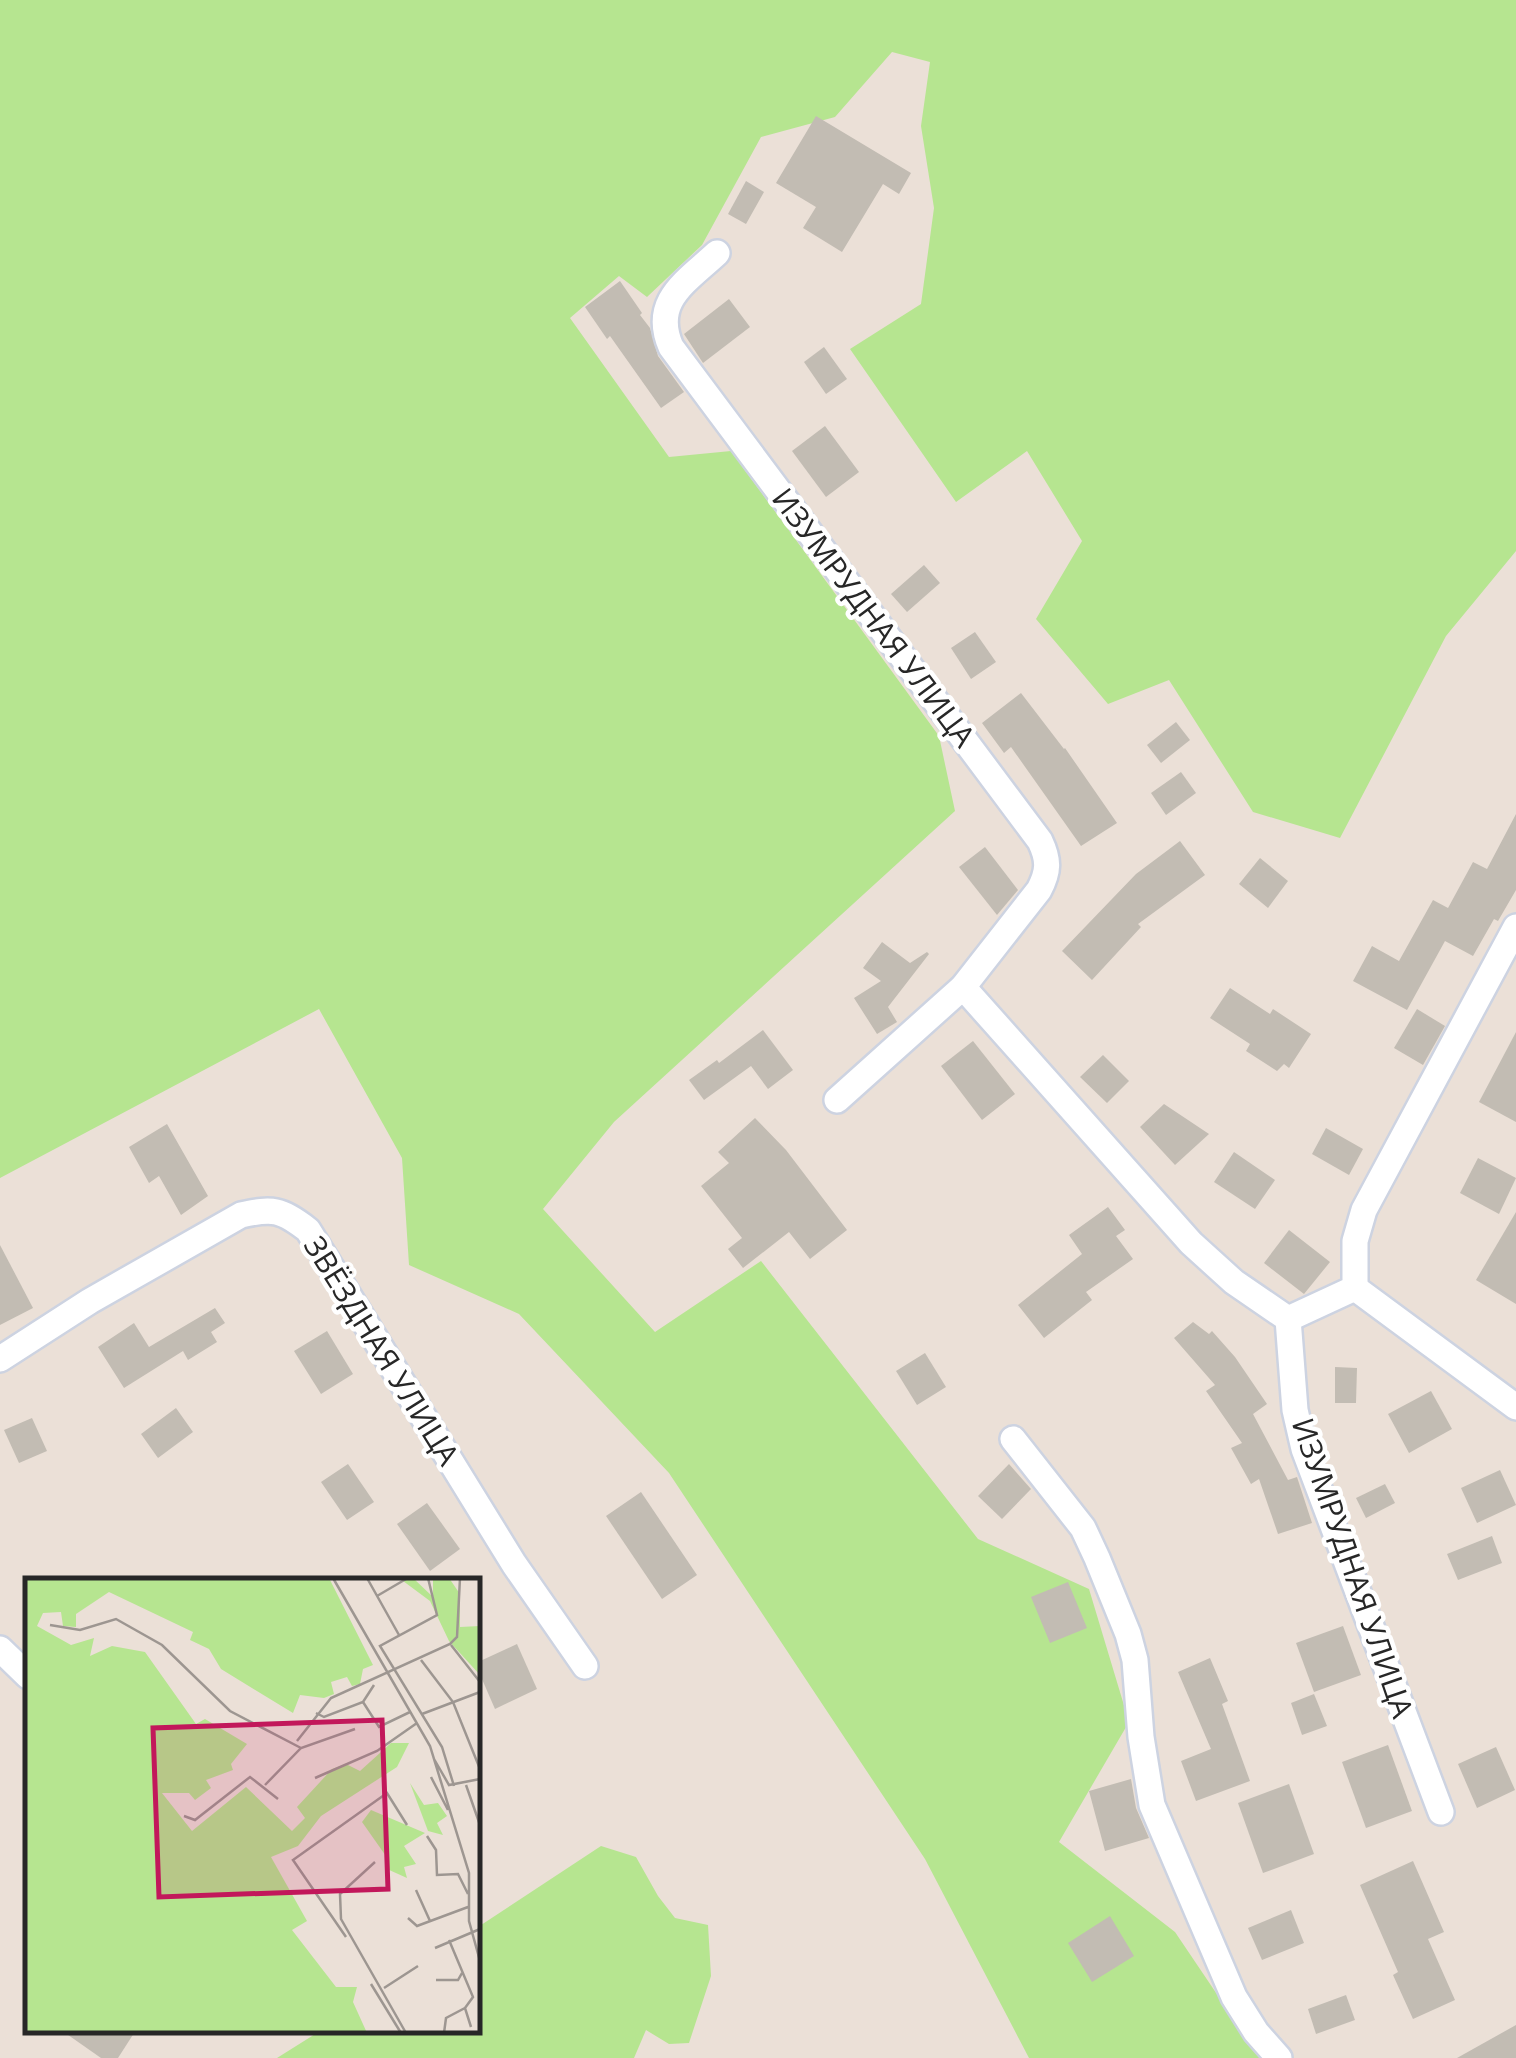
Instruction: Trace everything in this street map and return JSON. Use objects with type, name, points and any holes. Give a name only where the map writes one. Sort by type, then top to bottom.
[{"type":"street","name":"ИЗУМРУДНАЯ УЛИЦА","points":[[717,253],[675,293],[665,310],[663,329],[671,347],[1040,840],[1047,857],[1047,874],[1039,890],[963,987],[837,1100]]},
{"type":"street","points":[[1356,1288],[1355,1241],[1364,1210],[1516,928]]},
{"type":"street","points":[[963,987],[1191,1243],[1234,1282],[1288,1319],[1356,1288]]},
{"type":"street","name":"ЗВЁЗДНАЯ УЛИЦА","points":[[0,1359],[90,1301],[240,1215],[267,1210],[290,1216],[308,1230],[514,1564],[585,1666]]},
{"type":"street","points":[[1356,1288],[1516,1407]]},
{"type":"street","name":"ИЗУМРУДНАЯ УЛИЦА","points":[[1288,1319],[1295,1410],[1304,1449],[1440,1812]]},
{"type":"street","points":[[1014,1439],[1083,1528],[1097,1558],[1128,1634],[1134,1660],[1140,1737],[1152,1804],[1234,1997],[1256,2032],[1280,2058]]},
{"type":"street","points":[[0,1650],[25,1673]]},
{"type":"green space","points":[[0,0],[1516,0],[1516,551],[1446,636],[1340,838],[1253,812],[1169,680],[1108,704],[1036,619],[1082,541],[1027,451],[956,502],[850,349],[921,304],[934,208],[921,126],[930,62],[892,52],[835,117],[761,137],[702,245],[647,297],[619,276],[570,318],[669,457],[731,451],[939,736],[955,811],[614,1122],[543,1209],[655,1332],[761,1261],[978,1539],[1089,1589],[1129,1722],[1059,1842],[1175,1932],[1260,2058],[1029,2058],[925,1859],[669,1473],[519,1314],[409,1265],[402,1158],[319,1009],[0,1178]]},
{"type":"green space","points":[[601,1846],[636,1857],[675,1918],[708,1925],[711,1976],[689,2043],[669,2044],[646,2030],[634,2058],[277,2058],[317,2033],[480,2033],[480,1926]]},
{"type":"building","points":[[816,116],[911,173],[899,194],[883,184],[842,252],[803,228],[816,207],[776,183]]},
{"type":"building","points":[[746,181],[764,192],[746,224],[728,214]]},
{"type":"building","points":[[620,281],[650,328],[658,356],[684,392],[661,408],[585,307]]},
{"type":"building","points":[[729,299],[750,327],[703,363],[684,334]]},
{"type":"building","points":[[824,347],[847,379],[826,394],[804,362]]},
{"type":"building","points":[[825,426],[859,472],[826,497],[792,451]]},
{"type":"building","points":[[924,565],[940,583],[907,612],[891,594]]},
{"type":"building","points":[[975,632],[996,662],[971,679],[951,648]]},
{"type":"building","points":[[1021,693],[1117,823],[1081,846],[1011,747],[1004,753],[982,723]]},
{"type":"building","points":[[1176,722],[1190,740],[1161,763],[1147,745]]},
{"type":"building","points":[[1181,772],[1196,793],[1166,815],[1151,793]]},
{"type":"building","points":[[1516,814],[1516,890],[1473,956],[1445,941],[1407,1010],[1353,981],[1372,946],[1399,961],[1433,900],[1448,908],[1473,862],[1487,869]]},
{"type":"building","points":[[1180,841],[1205,875],[1138,924],[1141,927],[1092,980],[1062,951],[1136,874]]},
{"type":"building","points":[[985,847],[1018,890],[997,915],[959,867]]},
{"type":"building","points":[[1260,858],[1288,881],[1268,908],[1239,884]]},
{"type":"building","points":[[882,942],[910,963],[929,954],[888,1007],[897,1022],[877,1034],[854,998],[881,981],[863,968]]},
{"type":"building","points":[[1230,988],[1311,1034],[1289,1068],[1284,1064],[1277,1071],[1246,1051],[1250,1044],[1210,1018]]},
{"type":"building","points":[[1417,1009],[1445,1026],[1423,1065],[1394,1048]]},
{"type":"building","points":[[763,1030],[793,1070],[768,1089],[751,1066],[704,1100],[689,1080]]},
{"type":"building","points":[[1516,1032],[1516,1122],[1479,1102]]},
{"type":"building","points":[[973,1041],[1015,1094],[982,1120],[941,1066]]},
{"type":"building","points":[[1103,1055],[1129,1081],[1107,1103],[1080,1077]]},
{"type":"building","points":[[1164,1104],[1209,1134],[1175,1165],[1140,1127]]},
{"type":"building","points":[[755,1118],[786,1150],[847,1230],[810,1259],[789,1232],[743,1268],[728,1249],[742,1238],[701,1186],[729,1163],[718,1152]]},
{"type":"building","points":[[167,1124],[208,1196],[181,1215],[159,1176],[149,1183],[129,1147]]},
{"type":"building","points":[[1326,1128],[1363,1149],[1349,1175],[1312,1154]]},
{"type":"building","points":[[1234,1152],[1275,1180],[1255,1209],[1214,1182]]},
{"type":"building","points":[[1478,1158],[1516,1178],[1499,1214],[1460,1193]]},
{"type":"building","points":[[1108,1207],[1125,1230],[1116,1236],[1133,1259],[1086,1292],[1092,1300],[1044,1338],[1018,1305],[1082,1254],[1069,1235]]},
{"type":"building","points":[[1516,1212],[1516,1304],[1476,1280]]},
{"type":"building","points":[[1289,1230],[1330,1262],[1304,1294],[1264,1263]]},
{"type":"building","points":[[0,1245],[33,1308],[0,1325]]},
{"type":"building","points":[[215,1308],[225,1323],[211,1332],[217,1342],[188,1360],[183,1351],[124,1388],[98,1347],[134,1323],[149,1347]]},
{"type":"building","points":[[1193,1322],[1209,1334],[1212,1331],[1267,1404],[1253,1414],[1288,1480],[1297,1477],[1312,1523],[1278,1534],[1259,1479],[1251,1484],[1231,1448],[1242,1443],[1206,1391],[1215,1385],[1174,1338]]},
{"type":"building","points":[[327,1331],[353,1374],[321,1394],[294,1351]]},
{"type":"building","points":[[925,1353],[946,1387],[917,1405],[896,1371]]},
{"type":"building","points":[[1335,1367],[1357,1368],[1356,1403],[1335,1403]]},
{"type":"building","points":[[1431,1391],[1452,1429],[1409,1453],[1388,1414]]},
{"type":"building","points":[[176,1408],[193,1432],[158,1458],[141,1434]]},
{"type":"building","points":[[32,1418],[47,1451],[19,1463],[4,1430]]},
{"type":"building","points":[[348,1464],[374,1502],[347,1520],[321,1482]]},
{"type":"building","points":[[1009,1464],[1031,1489],[1002,1519],[978,1496]]},
{"type":"building","points":[[1500,1470],[1516,1505],[1477,1523],[1461,1488]]},
{"type":"building","points":[[1385,1484],[1395,1503],[1366,1518],[1356,1498]]},
{"type":"building","points":[[641,1492],[697,1575],[662,1599],[606,1516]]},
{"type":"building","points":[[427,1503],[460,1549],[430,1571],[397,1524]]},
{"type":"building","points":[[1492,1536],[1502,1563],[1458,1580],[1447,1554]]},
{"type":"building","points":[[1068,1582],[1087,1628],[1050,1643],[1031,1597]]},
{"type":"building","points":[[1343,1626],[1361,1675],[1314,1692],[1296,1643]]},
{"type":"building","points":[[517,1644],[537,1689],[495,1709],[480,1675],[480,1661]]},
{"type":"building","points":[[1210,1658],[1228,1701],[1222,1704],[1250,1781],[1196,1801],[1181,1761],[1211,1749],[1178,1672]]},
{"type":"building","points":[[1314,1694],[1327,1726],[1302,1735],[1291,1703]]},
{"type":"building","points":[[1388,1745],[1412,1811],[1366,1828],[1342,1762]]},
{"type":"building","points":[[1496,1747],[1515,1790],[1477,1808],[1458,1764]]},
{"type":"building","points":[[1131,1779],[1136,1808],[1149,1838],[1105,1851],[1089,1791]]},
{"type":"building","points":[[1289,1784],[1314,1854],[1263,1873],[1238,1803]]},
{"type":"building","points":[[1413,1861],[1444,1932],[1428,1939],[1455,2000],[1413,2019],[1393,1975],[1398,1972],[1360,1885]]},
{"type":"building","points":[[1291,1910],[1304,1943],[1262,1960],[1248,1928]]},
{"type":"building","points":[[1110,1916],[1134,1956],[1092,1982],[1068,1943]]},
{"type":"building","points":[[1346,1995],[1355,2020],[1316,2034],[1308,2009]]},
{"type":"building","points":[[1516,2025],[1516,2058],[1457,2058]]},
{"type":"building","points":[[65,2033],[134,2033],[118,2058],[101,2058]]}]
